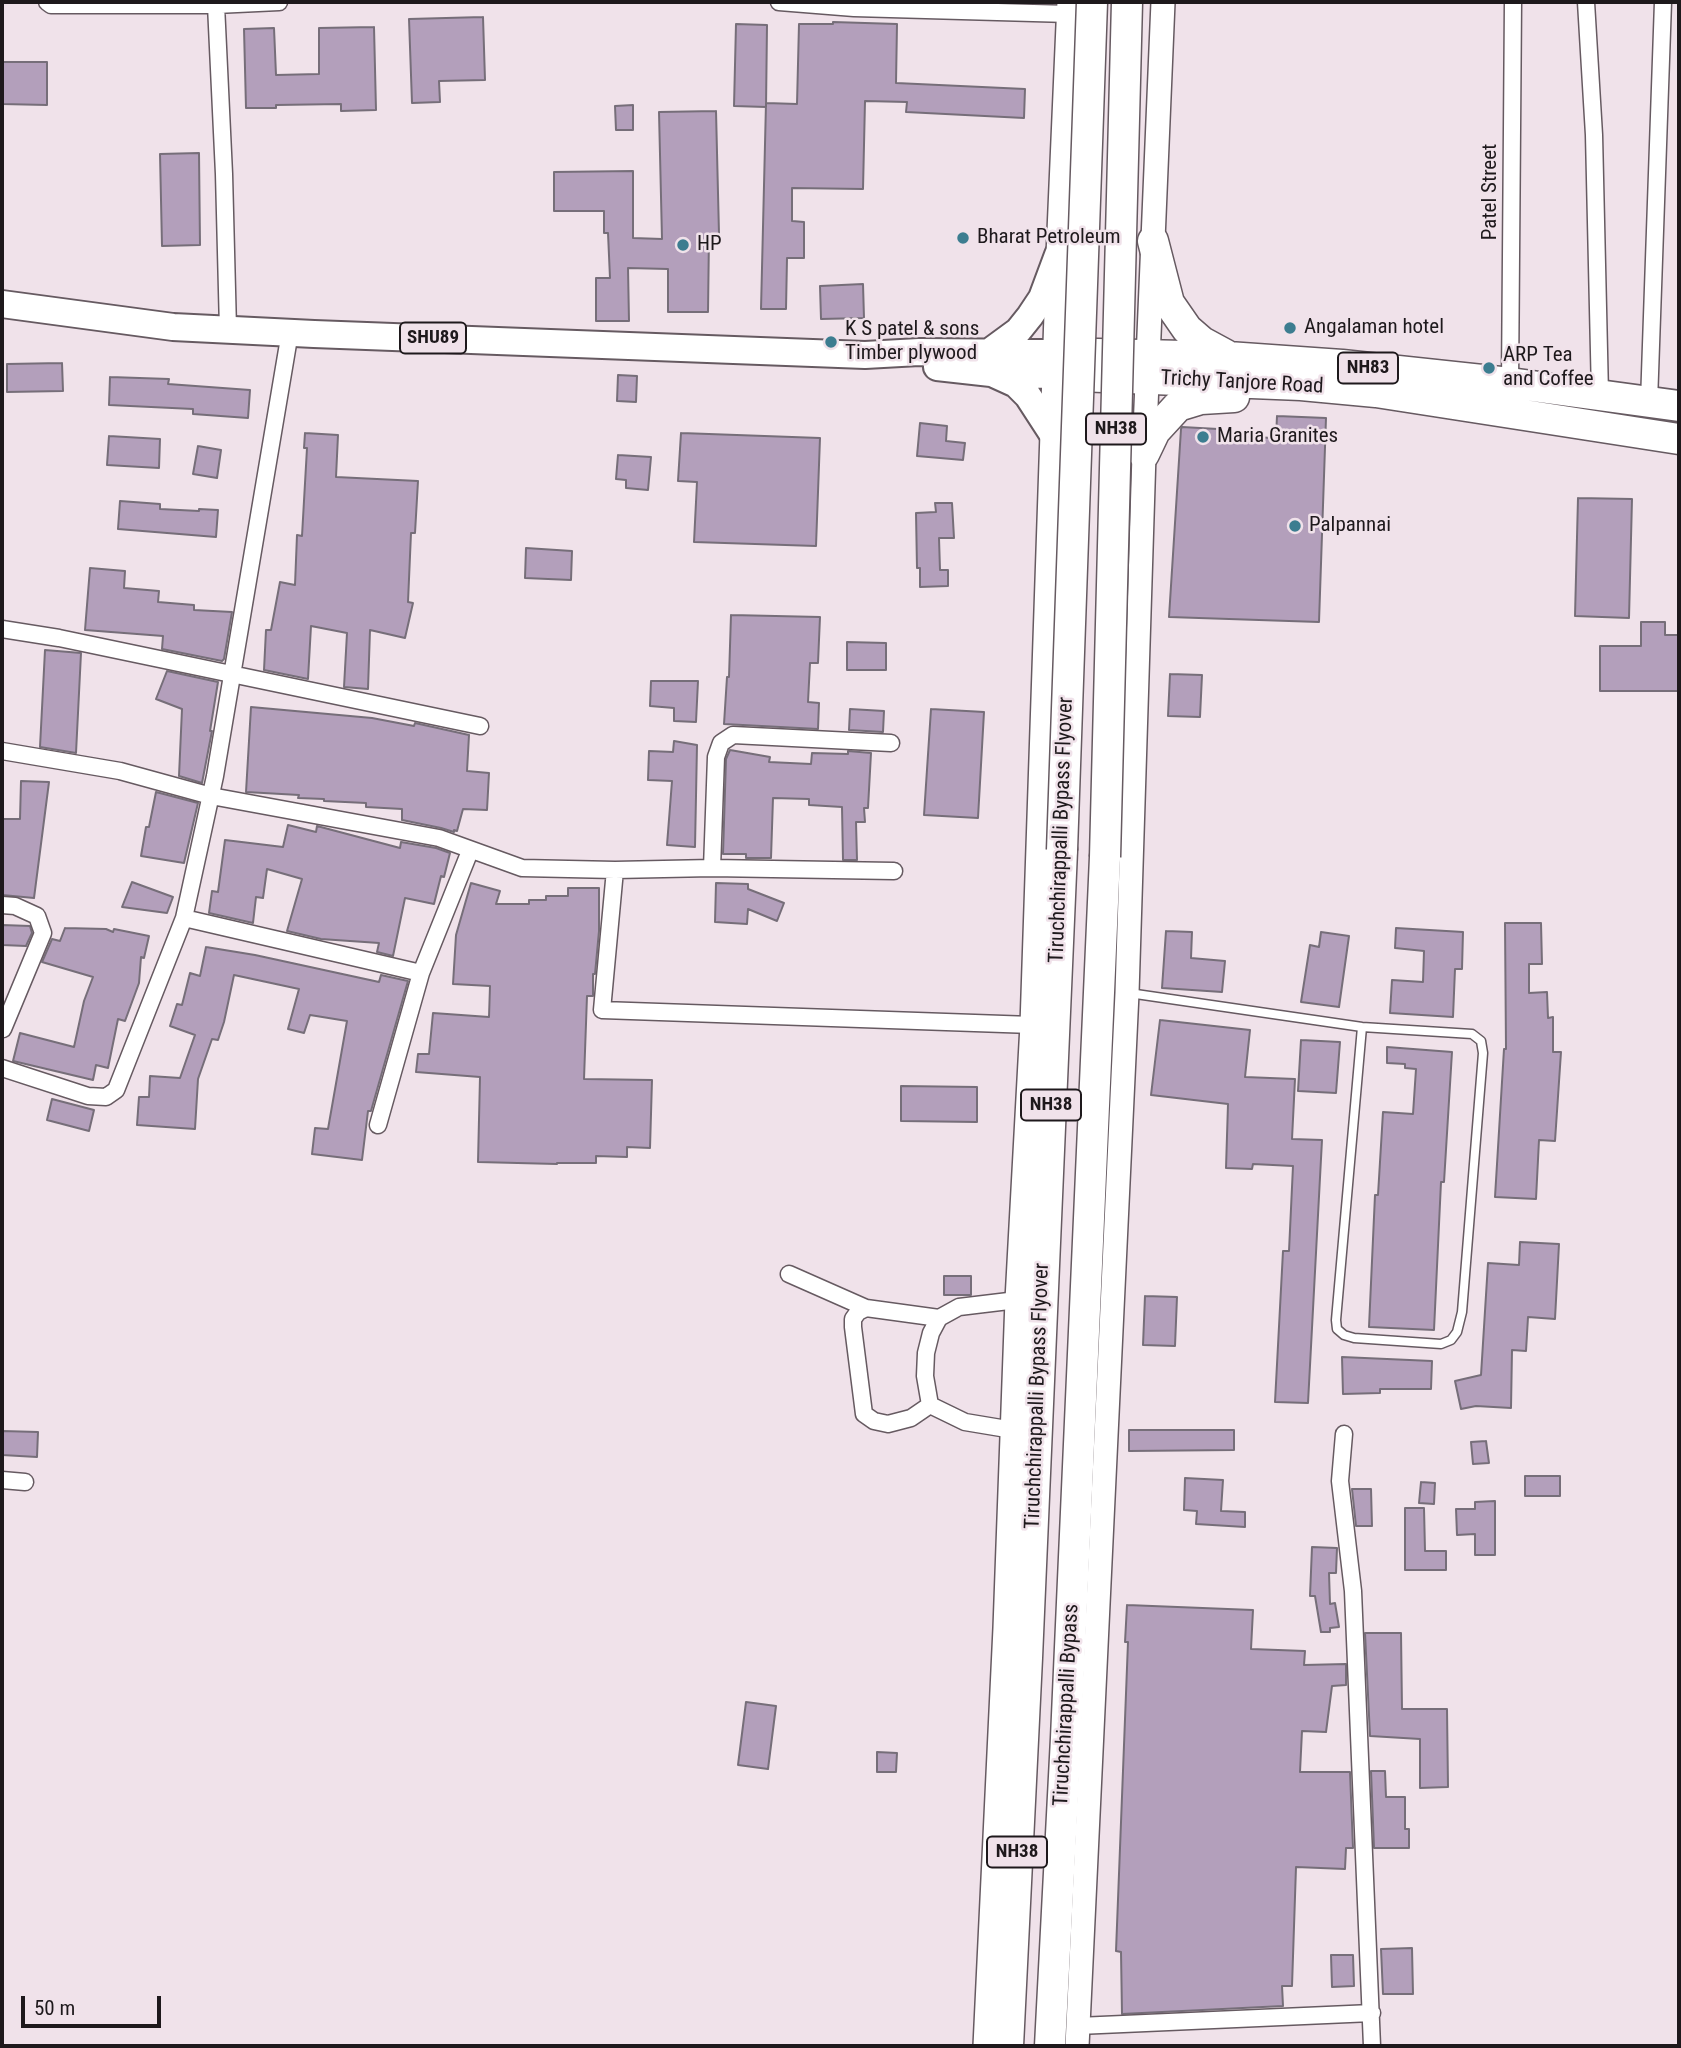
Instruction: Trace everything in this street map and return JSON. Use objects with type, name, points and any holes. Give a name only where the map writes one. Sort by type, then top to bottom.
[{"type":"highway","name":"Tiruchchirappalli Bypass Flyover","points":[[1083,1364],[1105,857],[1127,2]]},
{"type":"highway","name":"Tiruchchirappalli Bypass Flyover","points":[[1027,1658],[1062,850],[1077,6]]},
{"type":"highway","points":[[1153,241],[1169,303],[1187,329],[1202,342],[1228,356]]},
{"type":"highway","name":"Trichy Tanjore Road","points":[[1147,367],[1228,356],[1510,383],[1679,406]]},
{"type":"highway","name":"Trichy Tanjore Road","points":[[1054,364],[1147,367],[1376,392],[1679,439]]},
{"type":"highway","name":"NH83","points":[[1144,454],[1155,431],[1178,406],[1201,399],[1275,398],[1301,385]]},
{"type":"highway","name":"Tiruchchirappalli Bypass","points":[[1050,2046],[1083,1364]]},
{"type":"highway","points":[[1005,1628],[1027,1658]]},
{"type":"highway","name":"Tiruchchirappalli Bypass","points":[[1008,2046],[1027,1658]]},
{"type":"main road","points":[[1052,433],[1028,396],[990,363],[1042,298],[1058,255]]},
{"type":"main road","name":"SHU89","points":[[2,304],[173,327],[865,355],[919,352],[990,363],[1054,364]]},
{"type":"street","points":[[47,2],[51,5],[216,5],[279,2]]},
{"type":"street","points":[[779,2],[854,8],[1077,6],[1058,255],[1032,1025],[1017,1300],[985,2046]]},
{"type":"street","points":[[1144,454],[1163,2]]},
{"type":"street","name":"Patel Street","points":[[1510,383],[1513,2]]},
{"type":"street","points":[[1586,2],[1594,135],[1600,395]]},
{"type":"street","points":[[1649,402],[1663,2]]},
{"type":"street","points":[[216,5],[228,329]]},
{"type":"street","points":[[2,1068],[88,1096],[106,1097],[116,1090],[184,918],[211,796],[290,332]]},
{"type":"street","name":"NH83","points":[[1078,2036],[1126,993],[1144,454]]},
{"type":"street","points":[[2,629],[233,673],[480,726]]},
{"type":"street","points":[[712,868],[716,757],[721,743],[733,735],[891,743]]},
{"type":"street","points":[[2,751],[120,771],[211,796],[439,838],[522,868],[894,872]]},
{"type":"street","points":[[378,1125],[421,973],[470,851]]},
{"type":"street","points":[[615,870],[603,1010],[1032,1025]]},
{"type":"street","points":[[2,905],[15,906],[37,916],[43,933],[2,1031]]},
{"type":"street","points":[[184,918],[421,973]]},
{"type":"street","points":[[789,1274],[866,1308],[939,1318]]},
{"type":"street","points":[[930,1405],[925,1376],[926,1353],[931,1333],[939,1318],[960,1307],[1017,1300]]},
{"type":"street","points":[[866,1308],[858,1312],[853,1319],[864,1414],[874,1421],[888,1424],[911,1418],[930,1405]]},
{"type":"street","points":[[930,1405],[965,1422],[1013,1430]]},
{"type":"street","points":[[1344,1434],[1340,1481],[1353,1591],[1372,2046]]},
{"type":"street","points":[[2,1480],[25,1482]]},
{"type":"street","points":[[1078,2036],[1372,2013]]},
{"type":"lane","points":[[1126,993],[1362,1027],[1472,1034],[1481,1041],[1483,1053],[1462,1312],[1457,1332],[1451,1340],[1441,1345],[1354,1338],[1337,1329],[1362,1027]]},
{"type":"building","points":[[483,17],[485,80],[439,81],[440,102],[412,103],[409,19]]},
{"type":"building","points":[[736,24],[767,25],[766,107],[734,106]]},
{"type":"building","points":[[799,24],[897,24],[896,83],[1025,89],[1024,118],[906,112],[907,102],[865,101],[863,189],[792,188],[792,221],[804,222],[804,258],[787,258],[786,309],[761,309],[766,103],[797,104]]},
{"type":"building","points":[[374,27],[376,110],[341,111],[341,104],[246,108],[244,29],[274,28],[276,75],[319,74],[319,28]]},
{"type":"building","points":[[2,62],[47,62],[47,105],[2,104]]},
{"type":"building","points":[[633,105],[633,130],[616,130],[615,106]]},
{"type":"building","points":[[716,111],[719,234],[709,235],[708,312],[668,312],[668,269],[628,268],[629,321],[596,321],[596,278],[610,278],[604,211],[554,211],[554,172],[633,171],[633,238],[662,239],[659,112]]},
{"type":"building","points":[[199,153],[200,245],[162,246],[160,154]]},
{"type":"building","points":[[863,284],[864,318],[821,319],[820,286]]},
{"type":"building","points":[[62,363],[63,391],[7,392],[7,364]]},
{"type":"building","points":[[618,375],[637,376],[636,402],[617,401]]},
{"type":"building","points":[[110,377],[169,379],[168,384],[250,390],[248,418],[193,414],[193,409],[109,405]]},
{"type":"building","points":[[1277,416],[1326,418],[1319,622],[1169,617],[1182,427],[1218,429],[1218,436],[1276,438]]},
{"type":"building","points":[[920,423],[947,426],[946,441],[965,443],[963,460],[917,456]]},
{"type":"building","points":[[305,433],[338,435],[336,477],[418,481],[415,533],[411,533],[408,602],[413,603],[405,638],[370,630],[368,689],[344,687],[347,633],[311,626],[308,679],[264,670],[266,630],[271,630],[280,582],[295,585],[297,535],[302,536],[307,448],[304,448]]},
{"type":"building","points":[[681,433],[820,438],[816,546],[694,542],[697,482],[678,481]]},
{"type":"building","points":[[109,436],[160,439],[159,468],[107,465]]},
{"type":"building","points":[[198,446],[221,450],[217,478],[193,474]]},
{"type":"building","points":[[618,455],[651,457],[648,490],[626,488],[626,480],[616,479]]},
{"type":"building","points":[[1578,498],[1632,499],[1629,618],[1575,616]]},
{"type":"building","points":[[120,501],[160,504],[160,509],[218,510],[216,537],[118,529]]},
{"type":"building","points":[[935,503],[952,503],[954,538],[939,538],[940,570],[948,570],[948,586],[920,587],[916,513],[936,512]]},
{"type":"building","points":[[526,548],[572,551],[571,580],[525,578]]},
{"type":"building","points":[[90,568],[125,571],[124,588],[159,591],[158,602],[194,605],[194,610],[232,612],[224,659],[222,661],[162,649],[163,636],[85,630]]},
{"type":"building","points":[[731,615],[820,617],[818,663],[810,663],[808,702],[819,703],[818,729],[724,724]]},
{"type":"building","points":[[1641,622],[1665,622],[1665,635],[1679,635],[1679,691],[1600,691],[1600,646],[1641,646]]},
{"type":"building","points":[[847,642],[886,643],[886,670],[847,670]]},
{"type":"building","points":[[45,650],[81,653],[76,753],[40,747]]},
{"type":"building","points":[[167,671],[218,682],[202,783],[179,776],[182,709],[156,699]]},
{"type":"building","points":[[1170,674],[1202,675],[1200,717],[1168,716]]},
{"type":"building","points":[[651,681],[698,681],[696,722],[674,721],[674,708],[650,706]]},
{"type":"building","points":[[251,707],[372,718],[414,726],[415,723],[469,735],[467,771],[489,773],[487,810],[463,809],[457,831],[454,832],[402,820],[402,809],[366,807],[366,803],[298,798],[299,795],[246,792]]},
{"type":"building","points":[[850,709],[884,711],[883,732],[849,730]]},
{"type":"building","points":[[931,709],[984,712],[978,818],[924,815]]},
{"type":"building","points":[[674,741],[697,745],[695,847],[667,845],[672,781],[648,780],[649,751],[673,752]]},
{"type":"building","points":[[730,750],[770,757],[769,762],[811,764],[812,753],[871,753],[868,808],[864,808],[865,822],[856,822],[857,860],[843,860],[842,807],[809,805],[809,799],[773,798],[771,858],[723,854],[726,759]]},
{"type":"building","points":[[21,781],[49,782],[34,898],[2,895],[2,819],[20,819]]},
{"type":"building","points":[[156,792],[198,803],[184,863],[141,856]]},
{"type":"building","points":[[288,825],[316,832],[317,826],[400,848],[401,842],[450,853],[434,904],[405,898],[393,956],[377,952],[379,943],[321,939],[287,931],[302,879],[267,869],[263,898],[256,897],[253,923],[209,913],[212,891],[218,892],[225,840],[283,847]]},
{"type":"building","points":[[132,882],[173,897],[167,913],[122,907]]},
{"type":"building","points":[[471,883],[500,891],[496,904],[529,904],[529,900],[546,900],[546,896],[568,896],[568,888],[599,888],[599,931],[593,996],[587,996],[584,1079],[652,1080],[650,1148],[627,1147],[627,1157],[596,1156],[596,1163],[478,1162],[480,1077],[416,1072],[418,1054],[429,1054],[433,1013],[489,1017],[490,986],[453,984],[456,935]]},
{"type":"building","points":[[716,883],[748,884],[748,889],[784,903],[777,921],[748,909],[747,924],[715,922]]},
{"type":"building","points":[[1505,923],[1541,923],[1542,964],[1529,964],[1529,993],[1547,992],[1548,1018],[1553,1017],[1553,1052],[1561,1052],[1555,1141],[1539,1140],[1536,1199],[1495,1197],[1506,1049]]},
{"type":"building","points":[[2,925],[30,926],[32,933],[26,946],[2,945]]},
{"type":"building","points":[[65,928],[106,929],[113,932],[114,929],[149,936],[144,958],[141,957],[139,983],[125,1021],[118,1019],[108,1068],[96,1065],[93,1080],[13,1061],[20,1033],[74,1047],[84,1001],[93,977],[42,962],[52,939],[60,941]]},
{"type":"building","points":[[1396,928],[1463,932],[1462,969],[1455,969],[1453,1017],[1390,1013],[1392,980],[1423,982],[1424,951],[1395,948]]},
{"type":"building","points":[[1166,931],[1192,932],[1191,958],[1225,961],[1222,992],[1162,988]]},
{"type":"building","points":[[1321,932],[1349,936],[1339,1007],[1301,1002],[1310,945],[1319,947]]},
{"type":"building","points":[[206,947],[379,982],[381,975],[408,981],[371,1111],[368,1111],[362,1160],[312,1154],[315,1128],[328,1129],[347,1021],[310,1015],[304,1033],[288,1029],[299,989],[234,975],[218,1040],[212,1039],[198,1079],[195,1129],[137,1125],[139,1097],[149,1097],[150,1076],[180,1078],[195,1035],[170,1026],[177,1004],[182,1005],[190,973],[200,976]]},
{"type":"building","points":[[1160,1020],[1250,1030],[1245,1077],[1295,1079],[1292,1139],[1322,1140],[1308,1403],[1275,1402],[1283,1251],[1289,1251],[1293,1166],[1253,1164],[1252,1169],[1226,1168],[1228,1104],[1151,1095]]},
{"type":"building","points":[[1301,1040],[1340,1042],[1336,1093],[1298,1091]]},
{"type":"building","points":[[1387,1047],[1452,1052],[1444,1182],[1441,1182],[1434,1330],[1369,1327],[1375,1195],[1378,1195],[1383,1112],[1413,1114],[1416,1069],[1405,1068],[1405,1064],[1387,1063]]},
{"type":"building","points":[[901,1086],[977,1087],[977,1122],[901,1121]]},
{"type":"building","points":[[52,1099],[94,1110],[89,1131],[47,1120]]},
{"type":"building","points":[[1520,1242],[1559,1244],[1555,1319],[1528,1317],[1526,1351],[1512,1350],[1511,1408],[1476,1406],[1461,1409],[1455,1381],[1481,1375],[1488,1263],[1519,1265]]},
{"type":"building","points":[[944,1276],[971,1276],[971,1295],[944,1295]]},
{"type":"building","points":[[1145,1296],[1177,1297],[1175,1346],[1143,1345]]},
{"type":"building","points":[[1342,1357],[1432,1361],[1431,1389],[1380,1389],[1380,1393],[1343,1394]]},
{"type":"building","points":[[1129,1430],[1234,1430],[1234,1450],[1129,1451]]},
{"type":"building","points":[[2,1431],[38,1432],[37,1457],[2,1455]]},
{"type":"building","points":[[1486,1441],[1489,1463],[1473,1464],[1471,1442]]},
{"type":"building","points":[[1525,1476],[1560,1476],[1560,1496],[1525,1496]]},
{"type":"building","points":[[1185,1478],[1223,1480],[1221,1511],[1245,1512],[1245,1527],[1196,1524],[1197,1511],[1184,1510]]},
{"type":"building","points":[[1421,1482],[1435,1483],[1434,1504],[1419,1503]]},
{"type":"building","points":[[1352,1489],[1371,1489],[1372,1526],[1356,1526]]},
{"type":"building","points":[[1495,1501],[1495,1555],[1475,1555],[1475,1534],[1457,1535],[1456,1509],[1475,1509],[1475,1502]]},
{"type":"building","points":[[1405,1508],[1424,1508],[1425,1551],[1446,1551],[1446,1570],[1405,1570]]},
{"type":"building","points":[[1312,1547],[1337,1548],[1336,1573],[1329,1573],[1330,1604],[1335,1603],[1339,1627],[1330,1628],[1330,1632],[1321,1632],[1315,1596],[1310,1596]]},
{"type":"building","points":[[1127,1605],[1253,1610],[1251,1649],[1305,1651],[1304,1665],[1346,1664],[1346,1685],[1332,1686],[1326,1732],[1302,1731],[1300,1772],[1350,1772],[1353,1848],[1346,1848],[1345,1869],[1296,1867],[1292,1986],[1282,1986],[1283,2006],[1122,2014],[1121,1952],[1116,1951],[1128,1642],[1125,1642]]},
{"type":"building","points":[[1365,1633],[1401,1633],[1402,1709],[1447,1709],[1448,1787],[1420,1788],[1420,1739],[1370,1736]]},
{"type":"building","points":[[746,1702],[776,1706],[768,1769],[738,1765]]},
{"type":"building","points":[[877,1752],[897,1753],[896,1772],[877,1772]]},
{"type":"building","points":[[1371,1771],[1385,1771],[1386,1797],[1405,1797],[1405,1829],[1409,1829],[1409,1848],[1374,1848]]},
{"type":"building","points":[[1412,1948],[1413,1994],[1383,1994],[1381,1949]]},
{"type":"building","points":[[1331,1955],[1353,1955],[1354,1986],[1332,1987]]},
{"type":"place","name":"Bharat Petroleum","points":[[963,238]]},
{"type":"place","name":"HP","points":[[683,245]]},
{"type":"place","name":"Angalaman hotel","points":[[1290,328]]},
{"type":"place","name":"K S patel & sons Timber plywood","points":[[831,342]]},
{"type":"place","name":"ARP Tea and Coffee","points":[[1489,368]]},
{"type":"place","name":"Maria Granites","points":[[1203,437]]},
{"type":"place","name":"Palpannai","points":[[1295,526]]}]
